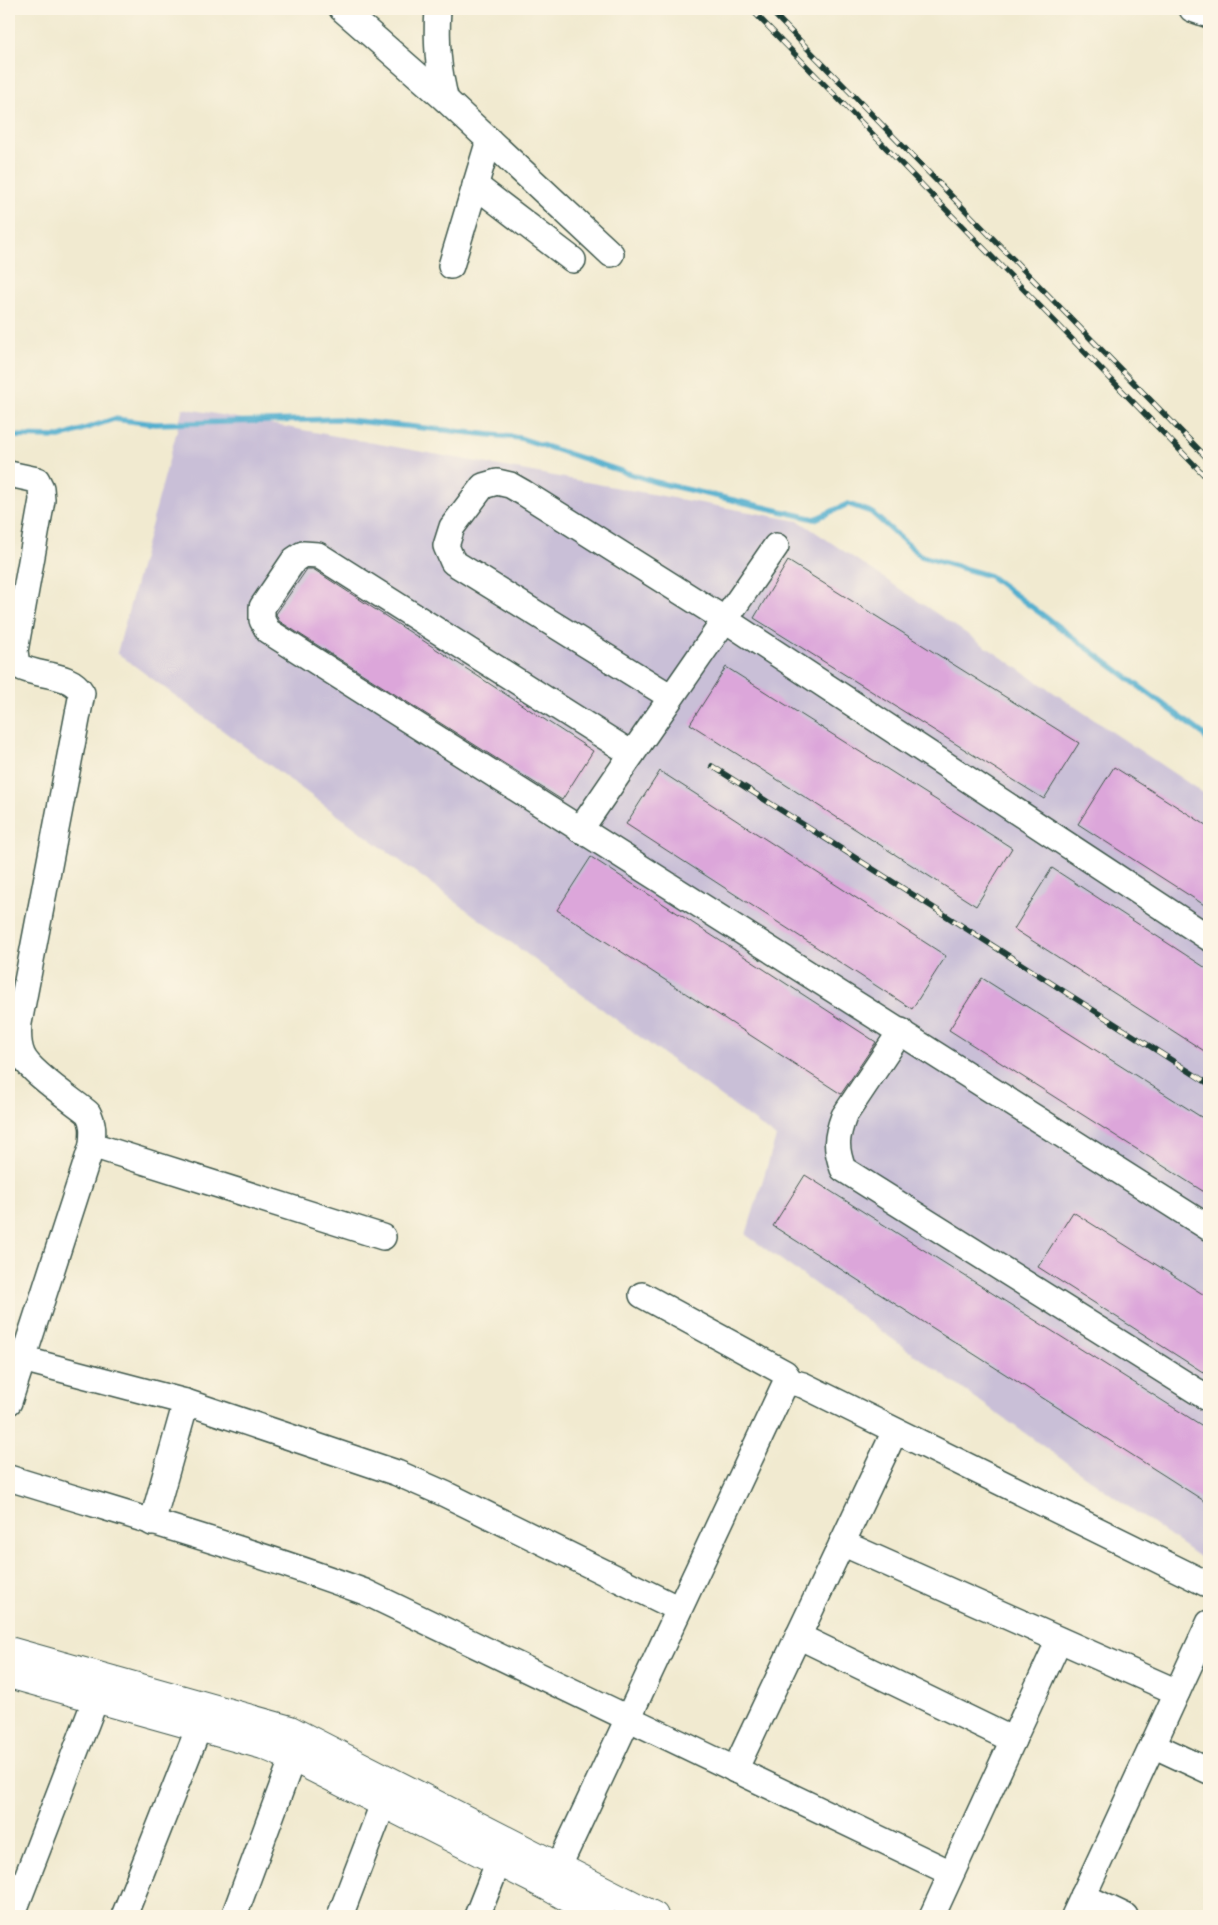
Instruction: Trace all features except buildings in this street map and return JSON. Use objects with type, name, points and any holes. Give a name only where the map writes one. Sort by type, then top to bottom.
[{"type":"main road","points":[[9,1651],[268,1723],[296,1746],[383,1804],[498,1863],[553,1877],[601,1916]]},
{"type":"main road","points":[[9,1674],[263,1745],[296,1746],[553,1877],[654,1916]]},
{"type":"street","points":[[342,9],[446,100],[611,254]]},
{"type":"street","points":[[438,9],[437,30],[440,78],[446,100]]},
{"type":"street","points":[[451,266],[489,140]]},
{"type":"street","points":[[475,185],[573,260]]},
{"type":"street","points":[[9,474],[37,480],[42,488],[42,500],[16,601],[15,651],[17,665],[25,671],[68,680],[78,686],[82,693],[18,1023],[18,1041],[22,1056],[29,1066],[88,1113],[94,1132],[92,1145],[9,1402]]},
{"type":"street","points":[[671,697],[454,562],[446,546],[452,526],[483,486],[497,482],[510,485],[724,620],[1209,938]]},
{"type":"street","points":[[580,830],[776,546]]},
{"type":"street","points":[[632,754],[318,555],[303,554],[294,560],[262,607],[262,620],[268,632],[901,1031],[1209,1228]]},
{"type":"street","points":[[901,1031],[844,1116],[838,1131],[836,1147],[843,1168],[1209,1399]]},
{"type":"street","points":[[92,1145],[383,1237]]},
{"type":"street","points":[[642,1295],[785,1373],[791,1382],[802,1385],[1209,1585]]},
{"type":"street","points":[[22,1359],[186,1402],[397,1473],[446,1494],[679,1609]]},
{"type":"street","points":[[553,1877],[784,1386],[791,1382]]},
{"type":"street","points":[[152,1523],[186,1402]]},
{"type":"street","points":[[735,1770],[895,1431]]},
{"type":"street","points":[[9,1478],[324,1577],[365,1592],[951,1873]]},
{"type":"street","points":[[842,1543],[1177,1692]]},
{"type":"street","points":[[1125,1916],[1078,1906],[1209,1623]]},
{"type":"street","points":[[798,1636],[1013,1740]]},
{"type":"street","points":[[932,1916],[1059,1640]]},
{"type":"street","points":[[12,1916],[96,1698]]},
{"type":"street","points":[[124,1916],[199,1728]]},
{"type":"street","points":[[1153,1745],[1209,1771]]},
{"type":"street","points":[[234,1916],[296,1746]]},
{"type":"street","points":[[340,1916],[383,1804]]},
{"type":"street","points":[[477,1916],[498,1863]]},
{"type":"shaded area","points":[[183,408],[799,521],[1209,797],[1209,1564],[746,1235],[776,1137],[117,653]]},
{"type":"waterway","points":[[9,436],[60,437],[114,419],[155,424],[338,419],[520,438],[655,482],[815,519],[848,504],[871,512],[921,556],[990,576],[1202,733],[1209,742]]},
{"type":"railway","points":[[751,9],[1209,480]]},
{"type":"railway","points":[[769,9],[1209,460]]},
{"type":"railway","points":[[712,766],[1209,1084]]}]
